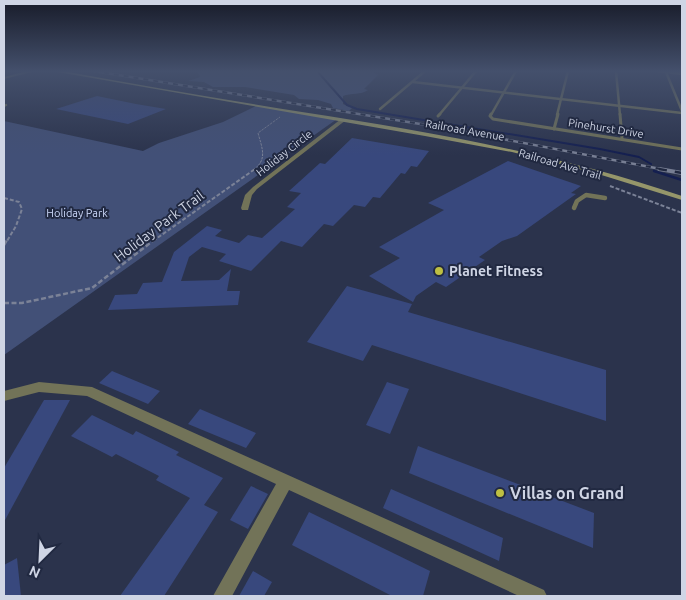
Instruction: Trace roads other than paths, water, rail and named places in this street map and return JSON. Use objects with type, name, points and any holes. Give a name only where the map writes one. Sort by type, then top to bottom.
[{"type":"main road","name":"Railroad Avenue","points":[[219,99],[488,145],[577,166],[682,198]]},
{"type":"main road","name":"Railroad Avenue","points":[[633,183],[651,193],[682,205]]},
{"type":"street","name":"Holiday Circle","points":[[245,208],[255,188],[343,120]]},
{"type":"street","points":[[4,396],[38,387],[88,391],[538,596]]},
{"type":"street","points":[[222,596],[286,481]]},
{"type":"lane","points":[[380,109],[392,99]]},
{"type":"lane","points":[[438,116],[452,99]]},
{"type":"lane","name":"Pinehurst Drive","points":[[500,99],[490,116],[497,120],[682,149]]},
{"type":"lane","points":[[554,129],[561,99],[682,112],[677,99]]},
{"type":"lane","points":[[618,99],[622,139]]},
{"type":"lane","points":[[574,208],[576,202],[586,195],[605,198]]},
{"type":"waterway","points":[[342,99],[347,105],[357,109],[600,149],[639,157],[651,164]]},
{"type":"waterway","points":[[654,171],[682,180]]},
{"type":"railway","points":[[266,99],[445,128],[666,170]]},
{"type":"railway","points":[[659,169],[682,173]]},
{"type":"place","name":"Planet Fitness","points":[[439,271]]},
{"type":"place","name":"Villas on Grand","points":[[500,493]]},
{"type":"park label","name":"Holiday Park","points":[[77,213]]}]
